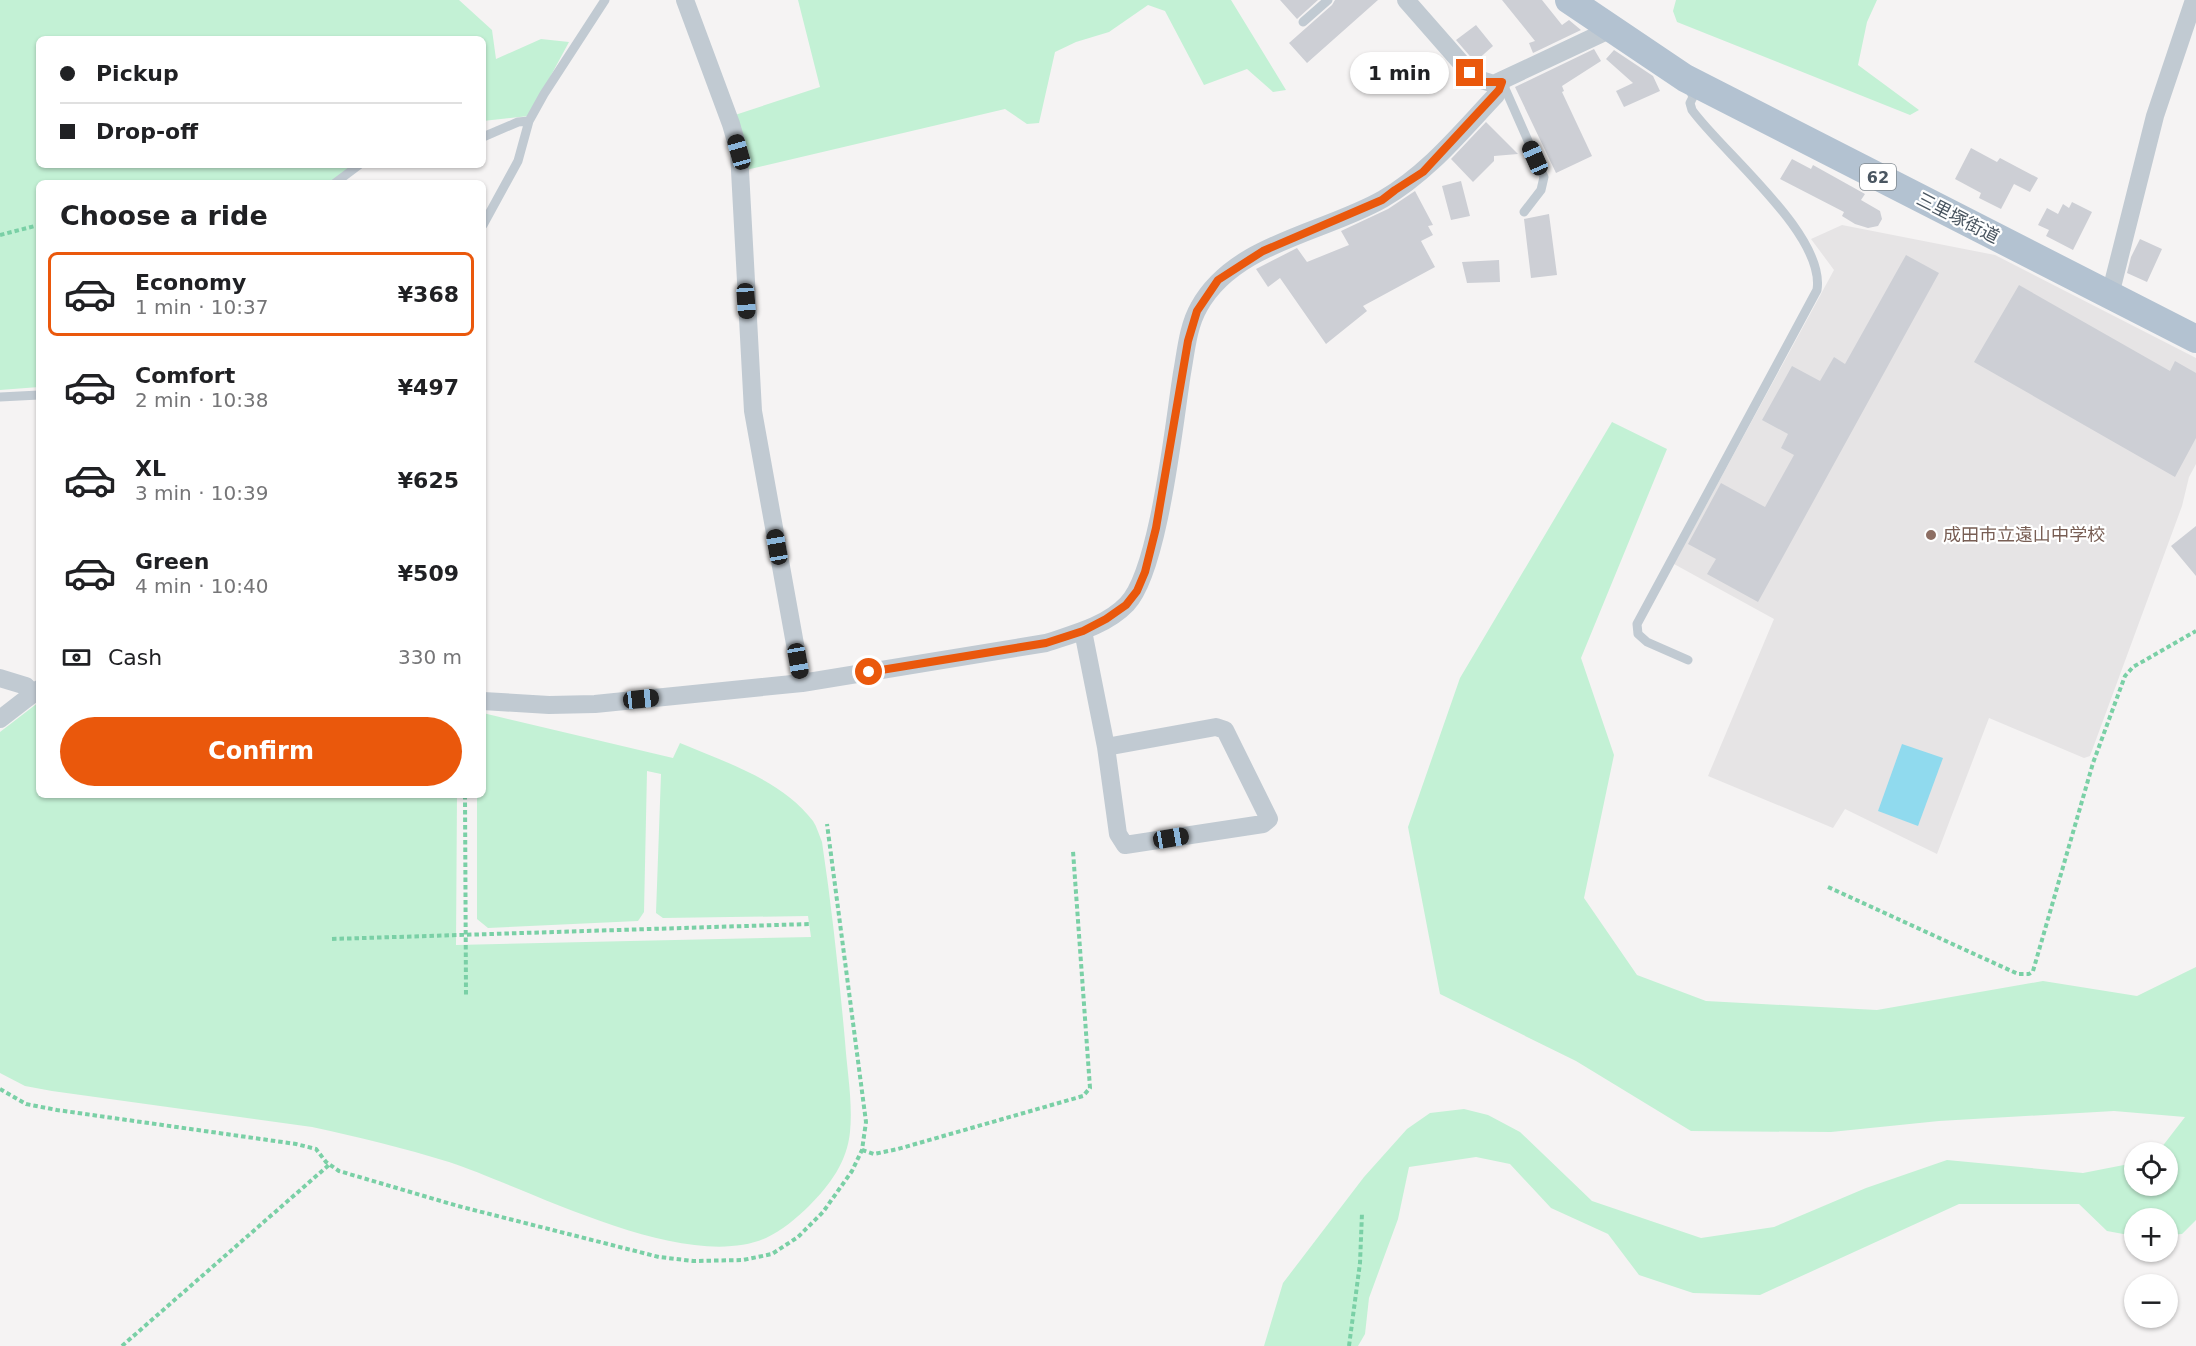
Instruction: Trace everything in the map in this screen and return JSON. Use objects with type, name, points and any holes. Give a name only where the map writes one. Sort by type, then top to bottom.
[{"type":"main road","name":"三里塚街道","points":[[1569,0],[1685,78],[2196,339]]},
{"type":"street","points":[[685,0],[731,124],[739,152],[753,411],[802,683]]},
{"type":"street","points":[[1406,0],[1470,73],[1485,82],[1502,82],[1611,29]]},
{"type":"street","points":[[2110,295],[2155,116],[2194,0]]},
{"type":"street","points":[[486,701],[549,705],[595,704],[802,683],[1046,643],[1083,631],[1106,619],[1126,605],[1137,591],[1145,572],[1156,528],[1188,341],[1197,311],[1205,296],[1218,280],[1263,251],[1382,200],[1423,172],[1496,96],[1502,82]]},
{"type":"street","points":[[1083,631],[1106,747],[1118,834],[1125,845],[1263,824],[1269,819],[1225,730],[1216,727],[1106,747]]},
{"type":"street","points":[[0,678],[36,691],[0,719]]},
{"type":"lane","points":[[486,220],[518,161],[529,121],[605,0]]},
{"type":"lane","points":[[1303,22],[1328,0]]},
{"type":"lane","points":[[1685,78],[1693,97],[1690,103],[1692,110],[1782,211],[1808,252],[1817,270],[1818,280],[1817,290],[1637,624],[1638,634],[1647,642],[1688,660]]},
{"type":"lane","points":[[1502,82],[1544,177],[1541,190],[1524,212]]},
{"type":"lane","points":[[486,136],[518,122],[529,121]]},
{"type":"lane","points":[[339,180],[355,168]]},
{"type":"lane","points":[[0,397],[36,394]]},
{"type":"path","points":[[0,235],[36,226]]},
{"type":"path","points":[[1828,887],[2018,974],[2029,974],[2033,971],[2093,763],[2125,676],[2133,668],[2196,631]]},
{"type":"path","points":[[465,798],[466,997]]},
{"type":"path","points":[[0,1089],[26,1104],[57,1110],[296,1144],[316,1149],[339,1171],[458,1206],[659,1257],[693,1261],[743,1260],[772,1254],[798,1237],[824,1212],[852,1171],[862,1150],[866,1122],[827,824]]},
{"type":"path","points":[[862,1150],[874,1154],[898,1149],[1083,1096],[1090,1088],[1073,851]]},
{"type":"path","points":[[332,939],[809,924]]},
{"type":"path","points":[[122,1346],[330,1164]]},
{"type":"path","points":[[1349,1346],[1360,1263],[1362,1213]]},
{"type":"shaded area","name":"成田市立遠山中学校","points":[[1842,225],[1995,255],[2196,358],[2196,464],[2189,477],[2182,506],[2090,756],[2084,758],[1989,718],[1937,854],[1845,809],[1833,828],[1708,776],[1774,619],[1674,564],[1834,270],[1811,239]]},
{"type":"green space","points":[[0,0],[459,0],[492,30],[496,59],[541,39],[569,42],[529,116],[486,121],[486,36],[36,36],[36,168],[359,168],[334,180],[36,180],[36,387],[0,390]]},
{"type":"green space","points":[[798,0],[1231,0],[1286,90],[1273,92],[1247,69],[1204,85],[1165,11],[1148,5],[1109,32],[1076,42],[1055,52],[1039,123],[1027,124],[1005,109],[746,170],[735,115],[820,87]]},
{"type":"green space","points":[[1676,0],[1877,0],[1867,22],[1858,65],[1919,110],[1910,115],[1677,22],[1673,11]]},
{"type":"green space","points":[[1612,422],[1667,449],[1581,658],[1614,755],[1584,898],[1637,975],[1706,1001],[1877,1010],[2043,981],[2137,996],[2196,967],[2196,1220],[2182,1234],[2178,1234],[2178,1208],[2124,1208],[2124,1234],[2107,1231],[2079,1204],[1959,1204],[1760,1295],[1693,1293],[1639,1275],[1608,1234],[1551,1208],[1510,1164],[1476,1157],[1409,1167],[1398,1219],[1369,1298],[1365,1334],[1358,1346],[1264,1346],[1283,1283],[1364,1177],[1407,1129],[1430,1113],[1464,1109],[1488,1115],[1520,1132],[1592,1201],[1701,1238],[1774,1227],[1866,1188],[1947,1160],[2083,1173],[2124,1165],[2124,1196],[2178,1196],[2178,1142],[2166,1142],[2185,1117],[2114,1111],[1939,1121],[1831,1132],[1691,1131],[1576,1061],[1440,994],[1408,827],[1460,678]]},
{"type":"green space","points":[[36,704],[36,798],[457,798],[456,945],[811,937],[808,916],[663,918],[656,913],[661,774],[647,771],[644,912],[638,921],[488,928],[477,919],[477,798],[486,798],[486,714],[673,758],[680,743],[752,774],[785,794],[800,807],[813,821],[822,842],[838,966],[851,1109],[848,1143],[841,1163],[824,1190],[804,1211],[766,1238],[732,1246],[693,1245],[651,1237],[607,1223],[449,1162],[381,1143],[312,1127],[25,1086],[0,1073],[0,732]]},
{"type":"water","points":[[1902,744],[1943,758],[1918,826],[1878,811]]},
{"type":"building","points":[[1280,0],[1318,0],[1297,19]]},
{"type":"building","points":[[1335,0],[1378,0],[1307,63],[1289,43]]},
{"type":"building","points":[[1502,0],[1542,0],[1562,25],[1569,20],[1581,30],[1533,53],[1529,43],[1535,41]]},
{"type":"building","points":[[1476,25],[1493,46],[1475,62],[1456,40]]},
{"type":"building","points":[[1594,49],[1601,61],[1562,86],[1564,91],[1562,92],[1592,156],[1556,173],[1515,87]]},
{"type":"building","points":[[1614,50],[1653,76],[1660,91],[1624,107],[1616,91],[1633,83],[1606,59]]},
{"type":"building","points":[[1486,122],[1518,154],[1494,156],[1494,161],[1473,182],[1451,159]]},
{"type":"building","points":[[1971,148],[1997,162],[2000,158],[2038,178],[2030,192],[2014,184],[2001,209],[1979,198],[1981,193],[1955,179]]},
{"type":"building","points":[[1792,159],[1811,169],[1813,165],[1865,194],[1861,200],[1880,211],[1882,219],[1878,226],[1868,228],[1855,224],[1842,216],[1844,212],[1780,179]]},
{"type":"building","points":[[1461,181],[1470,216],[1451,220],[1442,186]]},
{"type":"building","points":[[1415,191],[1433,225],[1428,226],[1433,235],[1421,241],[1435,267],[1363,306],[1367,311],[1326,344],[1280,278],[1268,287],[1256,269],[1297,248],[1307,262],[1349,245],[1341,231],[1388,209]]},
{"type":"building","points":[[2072,202],[2092,212],[2073,250],[2046,236],[2049,230],[2038,225],[2047,208],[2058,214],[2063,204],[2069,208]]},
{"type":"building","points":[[1549,214],[1557,275],[1531,278],[1524,219]]},
{"type":"building","points":[[2140,239],[2162,249],[2147,282],[2127,273],[2131,257]]},
{"type":"building","points":[[1906,255],[1939,273],[1758,602],[1707,574],[1716,559],[1688,544],[1721,483],[1765,507],[1794,455],[1781,448],[1788,434],[1762,420],[1792,366],[1820,381],[1834,357],[1845,364]]},
{"type":"building","points":[[1499,260],[1500,282],[1467,283],[1462,262]]},
{"type":"building","points":[[2019,285],[2170,371],[2175,361],[2196,373],[2196,438],[2175,477],[1974,362]]},
{"type":"building","points":[[2196,526],[2196,576],[2171,546]]},
{"type":"place","name":"成田市立遠山中学校","points":[[1931,535]]},
{"type":"route","points":[[869,672],[1046,643],[1083,631],[1126,605],[1137,591],[1151,550],[1188,341],[1197,311],[1205,296],[1218,280],[1263,251],[1382,200],[1423,172],[1496,96],[1499,90],[1502,82],[1494,84],[1485,82],[1470,73]]}]
